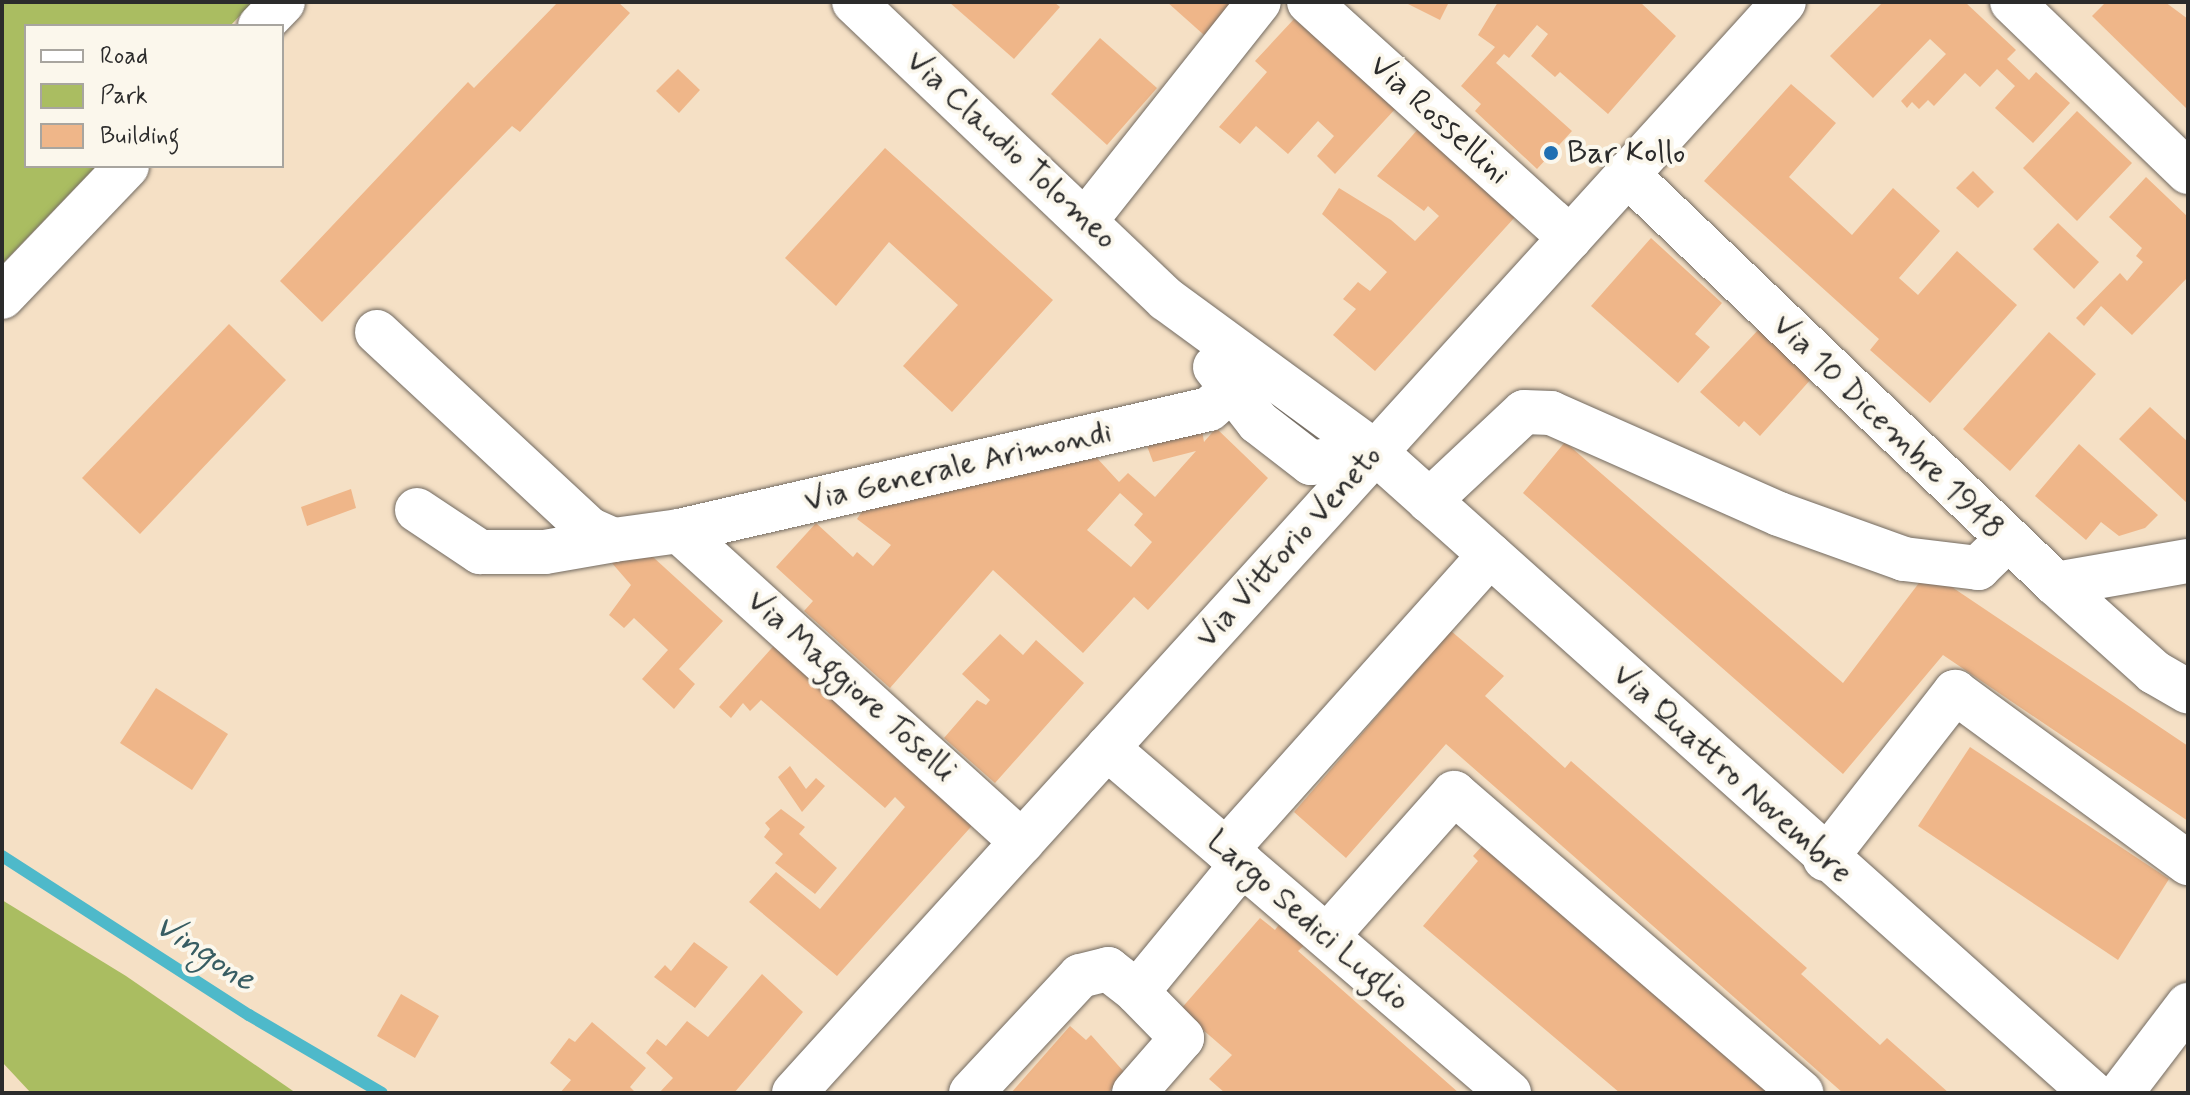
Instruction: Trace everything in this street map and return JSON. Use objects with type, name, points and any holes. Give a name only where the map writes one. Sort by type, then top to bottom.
[{"type":"street","points":[[262,24],[283,2]]},
{"type":"street","name":"Via Claudio Tolomeo","points":[[854,2],[1166,299],[1375,452]]},
{"type":"street","points":[[1086,220],[1259,2]]},
{"type":"street","name":"Via Rossellini","points":[[1309,2],[1570,238]]},
{"type":"street","name":"Via Vittorio Veneto","points":[[794,1093],[1784,2]]},
{"type":"street","points":[[2012,2],[2188,172]]},
{"type":"street","points":[[2,297],[125,168]]},
{"type":"street","name":"Via 10 Dicembre 1948","points":[[1627,174],[2006,541],[2154,672],[2188,692]]},
{"type":"street","name":"Via Claudio Tolomeo","points":[[1166,299],[1258,422],[1311,463],[1375,452]]},
{"type":"street","points":[[377,332],[589,529],[614,540]]},
{"type":"street","name":"Via Generale Arimondi","points":[[417,510],[480,552],[545,552],[679,531],[1209,409],[1232,390]]},
{"type":"street","points":[[1429,501],[1524,412],[1551,413],[1779,514],[1904,559],[1978,568],[2006,541]]},
{"type":"street","name":"Via Quattro Novembre","points":[[1375,452],[1825,859],[2092,1093]]},
{"type":"street","name":"Via Maggiore Toselli","points":[[679,531],[1022,842]]},
{"type":"street","points":[[1137,992],[1234,857],[1490,555]]},
{"type":"street","points":[[2056,584],[2188,561]]},
{"type":"street","points":[[1825,859],[1955,692],[2188,863]]},
{"type":"street","name":"Largo Sedici Luglio","points":[[1107,748],[1509,1093]]},
{"type":"street","points":[[1328,935],[1454,793],[1801,1093]]},
{"type":"street","points":[[971,1093],[1080,976],[1108,969],[1137,992],[1182,1038],[1134,1093]]},
{"type":"street","points":[[2121,1093],[2188,1005]]},
{"type":"green space","points":[[2,2],[253,2],[232,24],[24,24],[24,168],[94,168],[2,264]]},
{"type":"green space","points":[[2,900],[126,976],[296,1093],[31,1093],[2,1062]]},
{"type":"building","points":[[558,2],[618,2],[630,13],[520,132],[512,126],[322,322],[280,281],[468,82],[474,88]]},
{"type":"building","points":[[949,2],[1054,2],[1060,7],[1014,59]]},
{"type":"building","points":[[1167,2],[1232,2],[1204,35]]},
{"type":"building","points":[[1404,2],[1449,2],[1440,20]]},
{"type":"building","points":[[1498,2],[1640,2],[1676,36],[1608,114],[1560,72],[1555,77],[1531,56],[1548,34],[1537,25],[1509,58],[1504,54],[1496,63],[1572,131],[1537,169],[1475,111],[1481,104],[1461,86],[1495,47],[1478,35]]},
{"type":"building","points":[[1883,2],[1965,2],[2016,50],[2007,59],[2029,80],[2036,72],[2070,103],[2033,143],[1995,108],[2015,86],[1997,69],[1980,87],[1965,73],[1934,106],[1928,100],[1919,109],[1912,102],[1907,108],[1901,101],[1946,54],[1930,39],[1873,98],[1830,56]]},
{"type":"building","points":[[2106,2],[2165,2],[2188,19],[2188,110],[2092,16]]},
{"type":"building","points":[[1294,19],[1397,107],[1335,174],[1317,156],[1334,136],[1318,121],[1288,154],[1256,126],[1240,144],[1219,127],[1267,72],[1255,61]]},
{"type":"building","points":[[1100,38],[1157,88],[1107,145],[1051,94]]},
{"type":"building","points":[[678,69],[700,90],[679,113],[656,91]]},
{"type":"building","points":[[1791,84],[1836,123],[1789,177],[1852,235],[1893,188],[1940,231],[1899,278],[1918,295],[1957,251],[2017,305],[1930,403],[1870,350],[1879,339],[1704,181]]},
{"type":"building","points":[[2077,111],[2132,163],[2077,221],[2023,168]]},
{"type":"building","points":[[1425,121],[1525,206],[1375,371],[1333,335],[1356,309],[1343,299],[1358,282],[1370,291],[1387,272],[1322,214],[1339,188],[1391,220],[1415,241],[1439,216],[1428,206],[1424,211],[1377,176]]},
{"type":"building","points":[[885,148],[1053,300],[952,412],[903,366],[958,305],[889,242],[836,306],[785,258]]},
{"type":"building","points":[[1973,171],[1994,192],[1978,208],[1956,188]]},
{"type":"building","points":[[2146,177],[2188,217],[2188,277],[2132,335],[2101,306],[2084,326],[2076,318],[2120,273],[2127,281],[2143,262],[2136,256],[2142,248],[2109,217]]},
{"type":"building","points":[[2058,223],[2099,262],[2074,289],[2033,249]]},
{"type":"building","points":[[1651,238],[1722,303],[1695,334],[1710,347],[1678,383],[1591,306]]},
{"type":"building","points":[[229,324],[286,380],[140,534],[82,478]]},
{"type":"building","points":[[1759,329],[1812,378],[1760,436],[1744,421],[1739,427],[1700,392]]},
{"type":"building","points":[[2049,332],[2096,374],[2010,471],[1963,429]]},
{"type":"building","points":[[2150,407],[2188,442],[2188,504],[2119,439]]},
{"type":"building","points":[[1216,428],[1268,478],[1148,610],[1134,597],[1083,653],[993,570],[890,688],[804,611],[813,601],[776,567],[816,523],[853,557],[857,552],[873,566],[891,545],[857,519],[865,507],[1096,457],[1119,482],[1128,473],[1155,497],[1196,451],[1153,462],[1147,446],[1202,430],[1204,442]],"holes":[[[1120,493],[1143,514],[1134,525],[1152,542],[1131,567],[1087,530]]]},
{"type":"building","points":[[1565,442],[1843,683],[1928,571],[2188,746],[2188,821],[1943,655],[1843,774],[1523,493]]},
{"type":"building","points":[[2079,444],[2158,515],[2145,528],[2119,536],[2101,522],[2086,540],[2035,496]]},
{"type":"building","points":[[351,489],[356,508],[307,526],[301,507]]},
{"type":"building","points":[[653,557],[723,621],[679,669],[695,684],[674,709],[642,679],[668,650],[634,618],[624,628],[609,615],[631,585],[611,562]]},
{"type":"building","points":[[1451,631],[1504,676],[1485,696],[1565,768],[1571,761],[1807,968],[1801,974],[1880,1045],[1887,1038],[1949,1093],[1843,1093],[1446,744],[1346,858],[1294,812]]},
{"type":"building","points":[[1000,634],[1023,655],[1036,640],[1084,683],[995,783],[944,738],[977,700],[986,705],[990,700],[962,674]]},
{"type":"building","points":[[778,641],[978,819],[837,976],[749,902],[776,872],[820,909],[905,807],[895,797],[885,808],[761,700],[750,711],[743,703],[731,718],[719,707]]},
{"type":"building","points":[[156,688],[228,734],[192,790],[120,743]]},
{"type":"building","points":[[1970,747],[2169,879],[2118,960],[1918,826]]},
{"type":"building","points":[[790,766],[806,789],[816,778],[825,786],[802,812],[778,777]]},
{"type":"building","points":[[781,809],[805,827],[799,834],[837,868],[815,894],[775,863],[783,854],[764,837],[770,829],[765,823]]},
{"type":"building","points":[[1485,843],[1776,1093],[1620,1093],[1423,926],[1478,861],[1473,856]]},
{"type":"building","points":[[1260,918],[1275,930],[1283,919],[1309,941],[1298,951],[1459,1093],[1225,1093],[1209,1079],[1232,1055],[1180,1010]]},
{"type":"building","points":[[694,942],[728,967],[695,1008],[654,977],[665,965],[671,971]]},
{"type":"building","points":[[762,974],[803,1012],[734,1093],[659,1093],[673,1078],[646,1053],[657,1039],[666,1046],[687,1021],[708,1037]]},
{"type":"building","points":[[401,994],[439,1016],[415,1058],[377,1036]]},
{"type":"building","points":[[592,1022],[646,1068],[630,1087],[636,1093],[560,1093],[571,1080],[550,1063],[569,1038],[575,1042]]},
{"type":"building","points":[[1070,1026],[1086,1040],[1091,1035],[1125,1073],[1108,1093],[1011,1093]]},
{"type":"waterway","name":"Vingone","points":[[2,856],[249,1015],[382,1093]]},
{"type":"place","name":"Bar Kollo","points":[[1551,153]]}]
